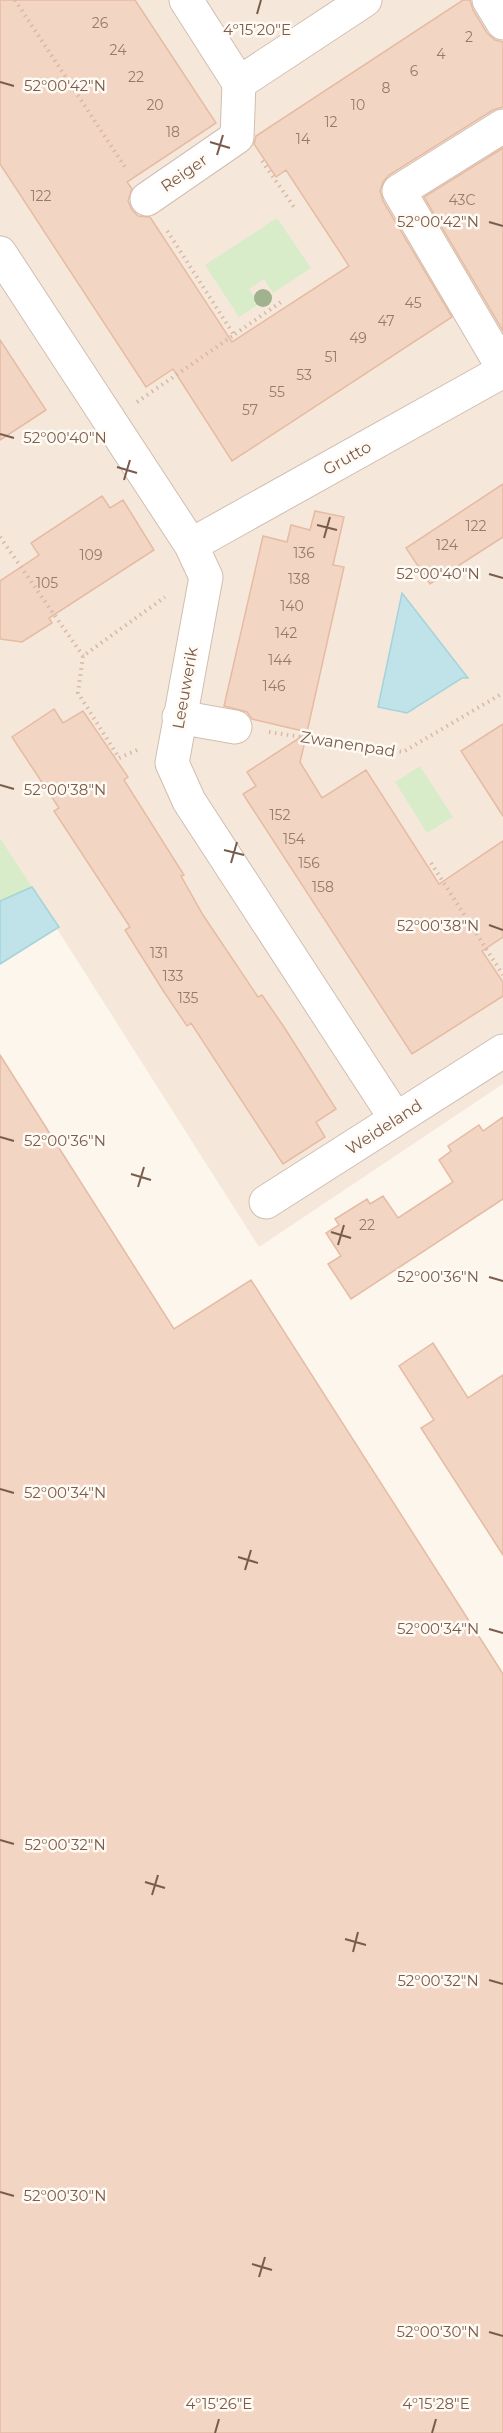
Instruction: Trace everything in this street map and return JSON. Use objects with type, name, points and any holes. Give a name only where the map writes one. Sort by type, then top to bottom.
[{"type":"street","points":[[186,0],[239,83],[237,126]]},
{"type":"street","points":[[239,83],[365,0]]},
{"type":"street","points":[[489,0],[503,23]]},
{"type":"street","name":"Reiger","points":[[147,199],[237,137],[237,126]]},
{"type":"street","name":"Grutto","points":[[197,558],[503,369],[399,191],[503,126]]},
{"type":"street","points":[[0,253],[197,558]]},
{"type":"street","name":"Leeuwerik","points":[[197,558],[206,577],[172,763],[189,801],[396,1119]]},
{"type":"street","points":[[178,725],[235,727]]},
{"type":"street","name":"Weideland","points":[[266,1202],[503,1051]]},
{"type":"path","points":[[237,126],[294,207]]},
{"type":"path","points":[[234,334],[281,302]]},
{"type":"path","points":[[0,537],[83,656]]},
{"type":"path","points":[[178,725],[119,758],[78,693],[83,656],[197,558]]},
{"type":"path","name":"Zwanenpad","points":[[235,727],[403,752],[503,693]]},
{"type":"path","points":[[431,863],[503,975]]},
{"type":"shaded area","points":[[0,0],[503,0],[503,1084],[259,1247],[0,839]]},
{"type":"green space","points":[[277,218],[311,268],[273,293],[264,279],[249,289],[259,304],[239,317],[205,265]]},
{"type":"green space","points":[[420,766],[453,817],[427,833],[395,782]]},
{"type":"green space","points":[[0,838],[32,887],[8,898],[0,911]]},
{"type":"water","points":[[402,593],[468,678],[462,678],[407,713],[378,707]]},
{"type":"water","points":[[32,887],[59,927],[0,964],[0,901]]},
{"type":"building","points":[[0,0],[135,0],[216,123],[127,182],[132,189],[128,201],[138,216],[150,217],[232,342],[349,266],[286,170],[276,177],[254,144],[256,136],[463,0],[470,0],[473,10],[487,33],[495,40],[503,42],[503,107],[493,110],[389,175],[380,191],[383,201],[452,317],[232,461],[173,369],[146,387],[0,164]]},
{"type":"building","points":[[503,148],[503,331],[424,197]]},
{"type":"building","points":[[0,340],[46,410],[0,440]]},
{"type":"building","points":[[503,484],[503,537],[430,584],[406,548]]},
{"type":"building","points":[[102,496],[110,508],[123,500],[154,550],[49,618],[52,623],[22,642],[0,639],[0,581],[39,555],[31,543]]},
{"type":"building","points":[[315,511],[344,517],[333,565],[344,567],[307,732],[252,719],[247,712],[224,706],[263,536],[287,542],[291,525],[310,530]]},
{"type":"building","points":[[54,709],[63,723],[83,711],[128,777],[124,780],[184,875],[181,876],[203,915],[258,997],[262,995],[284,1027],[336,1109],[316,1122],[325,1137],[283,1164],[191,1023],[187,1026],[164,992],[125,930],[130,927],[54,811],[59,808],[12,737]]},
{"type":"building","points":[[503,724],[503,816],[461,751]]},
{"type":"building","points":[[307,733],[300,762],[322,798],[366,770],[439,884],[503,841],[503,937],[482,951],[503,982],[503,996],[412,1054],[243,794],[256,786],[247,772]]},
{"type":"building","points":[[0,1055],[174,1329],[251,1280],[503,1674],[503,2433],[0,2433]]},
{"type":"building","points":[[503,1117],[503,1199],[351,1299],[328,1264],[341,1256],[326,1233],[339,1225],[335,1219],[367,1199],[370,1204],[383,1196],[398,1218],[453,1182],[439,1160],[451,1151],[448,1146],[479,1125],[483,1131]]},
{"type":"building","points":[[433,1343],[468,1398],[503,1375],[503,1555],[421,1428],[434,1420],[399,1366]]}]
